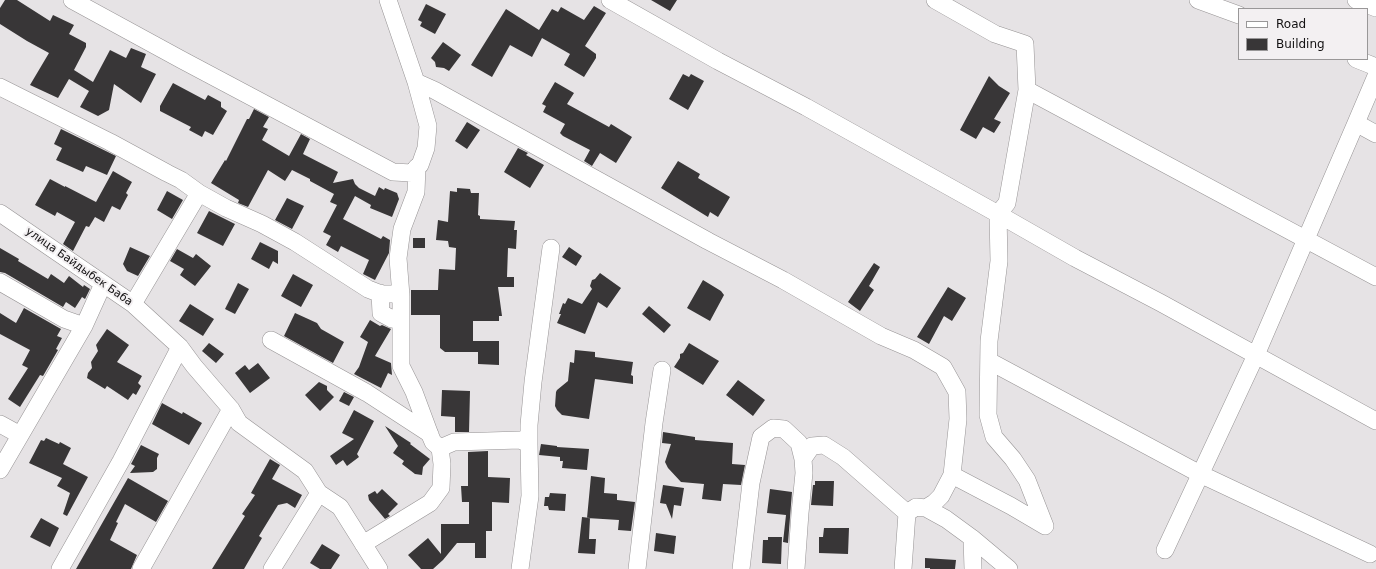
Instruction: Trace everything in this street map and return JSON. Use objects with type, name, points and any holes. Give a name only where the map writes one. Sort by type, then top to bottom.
[{"type":"street","points":[[72,0],[393,172],[412,172],[416,166],[420,165],[426,148],[428,126],[416,82],[388,0]]},
{"type":"street","points":[[610,0],[718,61],[806,107],[1075,258],[1161,303],[1376,421]]},
{"type":"street","points":[[935,0],[995,34],[1025,44],[1027,90],[1007,203],[998,214],[999,261],[989,341],[988,415],[994,438],[1013,459],[1027,480],[1045,526],[952,475]]},
{"type":"street","points":[[1198,0],[1238,15]]},
{"type":"street","points":[[1356,0],[1376,8]]},
{"type":"street","points":[[1359,60],[1376,66]]},
{"type":"street","points":[[1165,550],[1256,356],[1376,76]]},
{"type":"street","points":[[416,82],[434,90],[708,241],[782,280],[881,336],[914,350],[943,367],[957,392],[958,419],[952,475],[941,496],[926,508]]},
{"type":"street","points":[[0,87],[110,142],[181,180],[199,193],[226,208],[262,224],[294,242],[368,289],[380,293],[401,294]]},
{"type":"street","points":[[1027,90],[1376,277]]},
{"type":"street","points":[[1356,123],[1376,134]]},
{"type":"street","points":[[363,544],[430,503],[441,488],[442,464],[435,441],[401,366],[401,294],[398,258],[402,228],[416,192],[416,166]]},
{"type":"street","points":[[133,304],[199,193]]},
{"type":"street","name":"улица Байдыбек Баба","points":[[0,213],[133,304],[180,346],[194,366],[231,408],[239,423],[305,471],[319,493],[340,507],[379,569]]},
{"type":"street","points":[[520,569],[530,496],[529,425],[533,382],[551,248]]},
{"type":"street","points":[[0,282],[64,319],[84,326]]},
{"type":"street","points":[[0,470],[84,326],[103,284]]},
{"type":"street","points":[[380,293],[381,313],[392,319],[401,320]]},
{"type":"street","points":[[271,340],[367,393],[435,441],[454,442],[520,440],[529,444]]},
{"type":"street","points":[[60,569],[121,461],[180,346]]},
{"type":"street","points":[[988,361],[1200,474],[1370,554]]},
{"type":"street","points":[[637,569],[654,423],[662,370]]},
{"type":"street","points":[[141,569],[231,408]]},
{"type":"street","points":[[0,424],[20,435]]},
{"type":"street","points":[[741,569],[751,484],[761,437],[773,428],[784,429],[799,443],[803,459],[804,473],[796,569]]},
{"type":"street","points":[[803,459],[812,446],[824,445],[843,457],[907,513]]},
{"type":"street","points":[[272,569],[319,493]]},
{"type":"street","points":[[907,513],[916,507],[926,508],[946,519],[972,538],[1009,569]]},
{"type":"street","points":[[903,569],[907,513]]},
{"type":"street","points":[[972,538],[973,569]]},
{"type":"building","points":[[5,0],[17,0],[50,21],[53,15],[74,25],[69,34],[86,43],[86,47],[74,70],[93,82],[110,50],[126,58],[131,48],[146,54],[141,67],[156,74],[141,103],[114,84],[109,110],[98,116],[80,107],[89,91],[69,79],[58,98],[30,85],[49,53],[0,24],[0,8]]},
{"type":"building","points":[[651,0],[677,0],[670,11]]},
{"type":"building","points":[[426,4],[446,14],[435,34],[420,26],[422,22],[418,20]]},
{"type":"building","points":[[594,6],[606,13],[585,46],[596,54],[596,58],[584,77],[564,65],[570,54],[542,38],[532,57],[510,45],[492,77],[471,65],[506,9],[539,30],[552,9],[558,12],[561,7],[584,20]]},
{"type":"building","points":[[443,42],[461,55],[449,71],[444,68],[436,67],[435,62],[431,58]]},
{"type":"building","points":[[683,74],[689,77],[691,74],[704,81],[688,110],[669,99]]},
{"type":"building","points":[[989,76],[999,86],[1010,93],[994,119],[1001,122],[994,133],[983,127],[976,139],[960,130]]},
{"type":"building","points":[[555,82],[574,93],[567,104],[609,127],[611,124],[632,137],[616,163],[600,153],[592,166],[584,161],[590,150],[563,136],[560,133],[565,124],[543,112],[546,106],[542,104]]},
{"type":"building","points":[[173,83],[205,100],[208,95],[221,102],[221,107],[227,111],[213,135],[205,131],[202,137],[189,130],[191,127],[160,111],[160,106]]},
{"type":"building","points":[[254,109],[269,117],[263,127],[268,129],[262,140],[289,156],[301,134],[310,139],[303,154],[338,172],[333,183],[353,179],[359,188],[375,196],[379,187],[384,190],[385,188],[397,193],[399,199],[392,217],[370,208],[371,205],[355,196],[343,219],[381,239],[383,236],[390,240],[389,253],[375,280],[363,274],[369,260],[341,246],[338,252],[326,245],[331,236],[323,232],[337,205],[330,202],[334,194],[310,181],[310,179],[292,170],[285,181],[268,170],[248,207],[238,203],[239,200],[211,183],[225,160],[226,161],[247,119],[249,119]]},
{"type":"building","points":[[467,122],[480,130],[467,149],[455,141]]},
{"type":"building","points":[[61,129],[116,156],[107,175],[86,166],[83,172],[56,160],[62,148],[54,144]]},
{"type":"building","points":[[518,148],[528,153],[526,155],[544,165],[530,188],[504,172]]},
{"type":"building","points":[[678,161],[700,174],[698,178],[730,197],[718,217],[710,212],[708,217],[661,188]]},
{"type":"building","points":[[113,171],[132,182],[126,193],[128,195],[120,210],[112,206],[104,222],[95,217],[89,227],[86,226],[73,251],[63,244],[75,222],[57,212],[55,216],[35,205],[50,179],[96,202]]},
{"type":"building","points":[[457,188],[470,189],[471,193],[479,193],[478,215],[480,216],[480,219],[515,221],[514,230],[517,230],[516,249],[508,248],[507,277],[514,277],[514,287],[498,287],[502,316],[499,316],[499,321],[473,321],[473,341],[499,341],[499,365],[478,364],[478,352],[445,352],[440,348],[440,315],[411,315],[411,290],[438,290],[439,269],[455,270],[456,248],[449,247],[448,241],[436,240],[438,220],[448,222],[450,191],[457,192]]},
{"type":"building","points":[[167,191],[183,200],[172,219],[157,210]]},
{"type":"building","points":[[287,198],[304,206],[292,229],[275,220]]},
{"type":"building","points":[[209,211],[235,224],[223,246],[197,233]]},
{"type":"building","points":[[413,238],[425,238],[425,248],[413,248]]},
{"type":"building","points":[[260,242],[278,251],[278,264],[273,261],[269,269],[251,259]]},
{"type":"building","points":[[130,247],[150,256],[138,276],[127,271],[123,264]]},
{"type":"building","points":[[569,247],[582,256],[576,266],[562,257]]},
{"type":"building","points":[[0,248],[48,279],[51,274],[64,283],[69,276],[83,287],[84,285],[90,289],[85,299],[82,297],[75,308],[66,302],[63,307],[5,273],[0,272]]},
{"type":"building","points":[[177,249],[193,258],[196,254],[211,266],[195,286],[180,275],[184,269],[170,261]]},
{"type":"building","points":[[874,263],[880,267],[869,286],[874,290],[860,311],[848,302]]},
{"type":"building","points":[[600,273],[621,288],[607,308],[598,302],[585,334],[557,323],[561,314],[559,314],[563,303],[565,304],[568,298],[582,304],[592,289],[590,286],[592,280],[595,279]]},
{"type":"building","points":[[293,274],[313,285],[301,307],[281,296]]},
{"type":"building","points":[[703,280],[721,291],[724,295],[710,321],[687,308]]},
{"type":"building","points":[[238,283],[249,289],[235,314],[225,309]]},
{"type":"building","points":[[948,287],[966,298],[952,321],[944,316],[929,344],[917,337]]},
{"type":"building","points":[[190,304],[214,319],[203,336],[179,321]]},
{"type":"building","points":[[649,306],[671,325],[664,333],[642,314]]},
{"type":"building","points":[[24,308],[61,329],[57,336],[62,338],[56,349],[58,350],[43,376],[40,375],[20,407],[8,399],[28,368],[22,365],[30,350],[0,334],[0,313],[16,323]]},
{"type":"building","points":[[295,313],[317,323],[321,329],[344,342],[333,363],[284,336]]},
{"type":"building","points":[[370,320],[380,326],[382,325],[391,329],[375,356],[391,363],[392,375],[388,373],[381,388],[354,374],[359,367],[368,342],[360,337]]},
{"type":"building","points":[[107,329],[129,345],[117,362],[142,376],[138,383],[141,386],[136,395],[133,393],[128,400],[107,386],[105,389],[87,378],[88,373],[92,368],[91,362],[98,351],[96,345]]},
{"type":"building","points":[[209,343],[224,354],[216,363],[202,351]]},
{"type":"building","points":[[689,343],[719,361],[703,385],[674,367],[680,358],[680,354],[683,353]]},
{"type":"building","points":[[575,350],[595,352],[595,357],[633,362],[631,375],[633,376],[633,384],[595,379],[589,419],[562,415],[555,406],[557,390],[568,381],[570,362],[574,363]]},
{"type":"building","points":[[258,363],[270,378],[250,393],[235,373],[245,365],[249,370]]},
{"type":"building","points":[[738,380],[765,400],[753,416],[726,395]]},
{"type":"building","points":[[319,382],[327,386],[327,390],[334,397],[320,411],[305,395]]},
{"type":"building","points":[[442,390],[470,391],[469,432],[455,432],[455,417],[441,416]]},
{"type":"building","points":[[344,392],[354,397],[349,406],[339,401]]},
{"type":"building","points":[[162,403],[182,414],[183,412],[202,423],[189,445],[152,424]]},
{"type":"building","points":[[354,410],[374,421],[357,454],[359,457],[347,466],[343,460],[336,465],[330,456],[354,439],[342,433]]},
{"type":"building","points":[[385,426],[411,443],[410,444],[430,459],[423,467],[422,475],[415,474],[402,464],[404,461],[393,453],[398,446]]},
{"type":"building","points":[[663,432],[695,437],[695,440],[733,443],[732,464],[745,465],[741,485],[723,484],[721,501],[702,499],[704,484],[681,482],[668,468],[665,462],[671,444],[662,443]]},
{"type":"building","points":[[46,438],[59,444],[60,442],[71,448],[63,464],[88,477],[67,516],[63,514],[70,493],[57,486],[62,478],[29,463],[41,440],[44,441]]},
{"type":"building","points":[[541,444],[557,447],[589,449],[587,470],[562,468],[563,461],[560,461],[560,457],[539,455]]},
{"type":"building","points":[[141,445],[159,454],[157,458],[157,469],[153,472],[130,473],[135,466],[131,464]]},
{"type":"building","points":[[488,451],[488,477],[510,478],[509,503],[492,502],[492,531],[486,531],[486,558],[475,558],[475,543],[457,543],[443,560],[433,569],[421,569],[408,555],[428,538],[441,554],[441,524],[469,524],[469,502],[462,502],[461,486],[468,486],[468,452]]},
{"type":"building","points":[[270,459],[280,465],[272,479],[302,495],[295,508],[287,503],[278,505],[259,536],[262,538],[244,569],[212,569],[245,516],[242,514],[255,495],[251,493]]},
{"type":"building","points":[[591,476],[605,478],[604,493],[617,494],[617,500],[635,502],[631,531],[618,530],[619,520],[587,518]]},
{"type":"building","points":[[128,478],[168,501],[156,522],[125,504],[116,522],[118,523],[110,540],[137,555],[131,569],[76,569]]},
{"type":"building","points":[[815,481],[834,481],[833,506],[811,505],[813,485],[815,485]]},
{"type":"building","points":[[663,485],[684,488],[681,506],[674,505],[672,519],[666,504],[660,503]]},
{"type":"building","points":[[382,489],[398,504],[388,514],[390,516],[385,519],[369,500],[368,495],[375,491],[377,494]]},
{"type":"building","points":[[770,489],[792,492],[788,543],[783,542],[786,515],[767,513]]},
{"type":"building","points":[[550,493],[566,494],[565,511],[549,510],[548,506],[544,506],[545,497],[549,497]]},
{"type":"building","points":[[582,517],[590,518],[589,539],[596,539],[595,554],[578,553]]},
{"type":"building","points":[[41,518],[59,528],[50,547],[30,537]]},
{"type":"building","points":[[824,528],[849,528],[848,554],[819,553],[819,537],[823,537]]},
{"type":"building","points":[[656,533],[676,536],[674,554],[654,551]]},
{"type":"building","points":[[768,537],[782,537],[781,564],[762,563],[763,540],[768,540]]},
{"type":"building","points":[[322,544],[340,555],[331,569],[320,569],[310,563]]},
{"type":"building","points":[[925,558],[956,560],[955,569],[925,568]]}]
